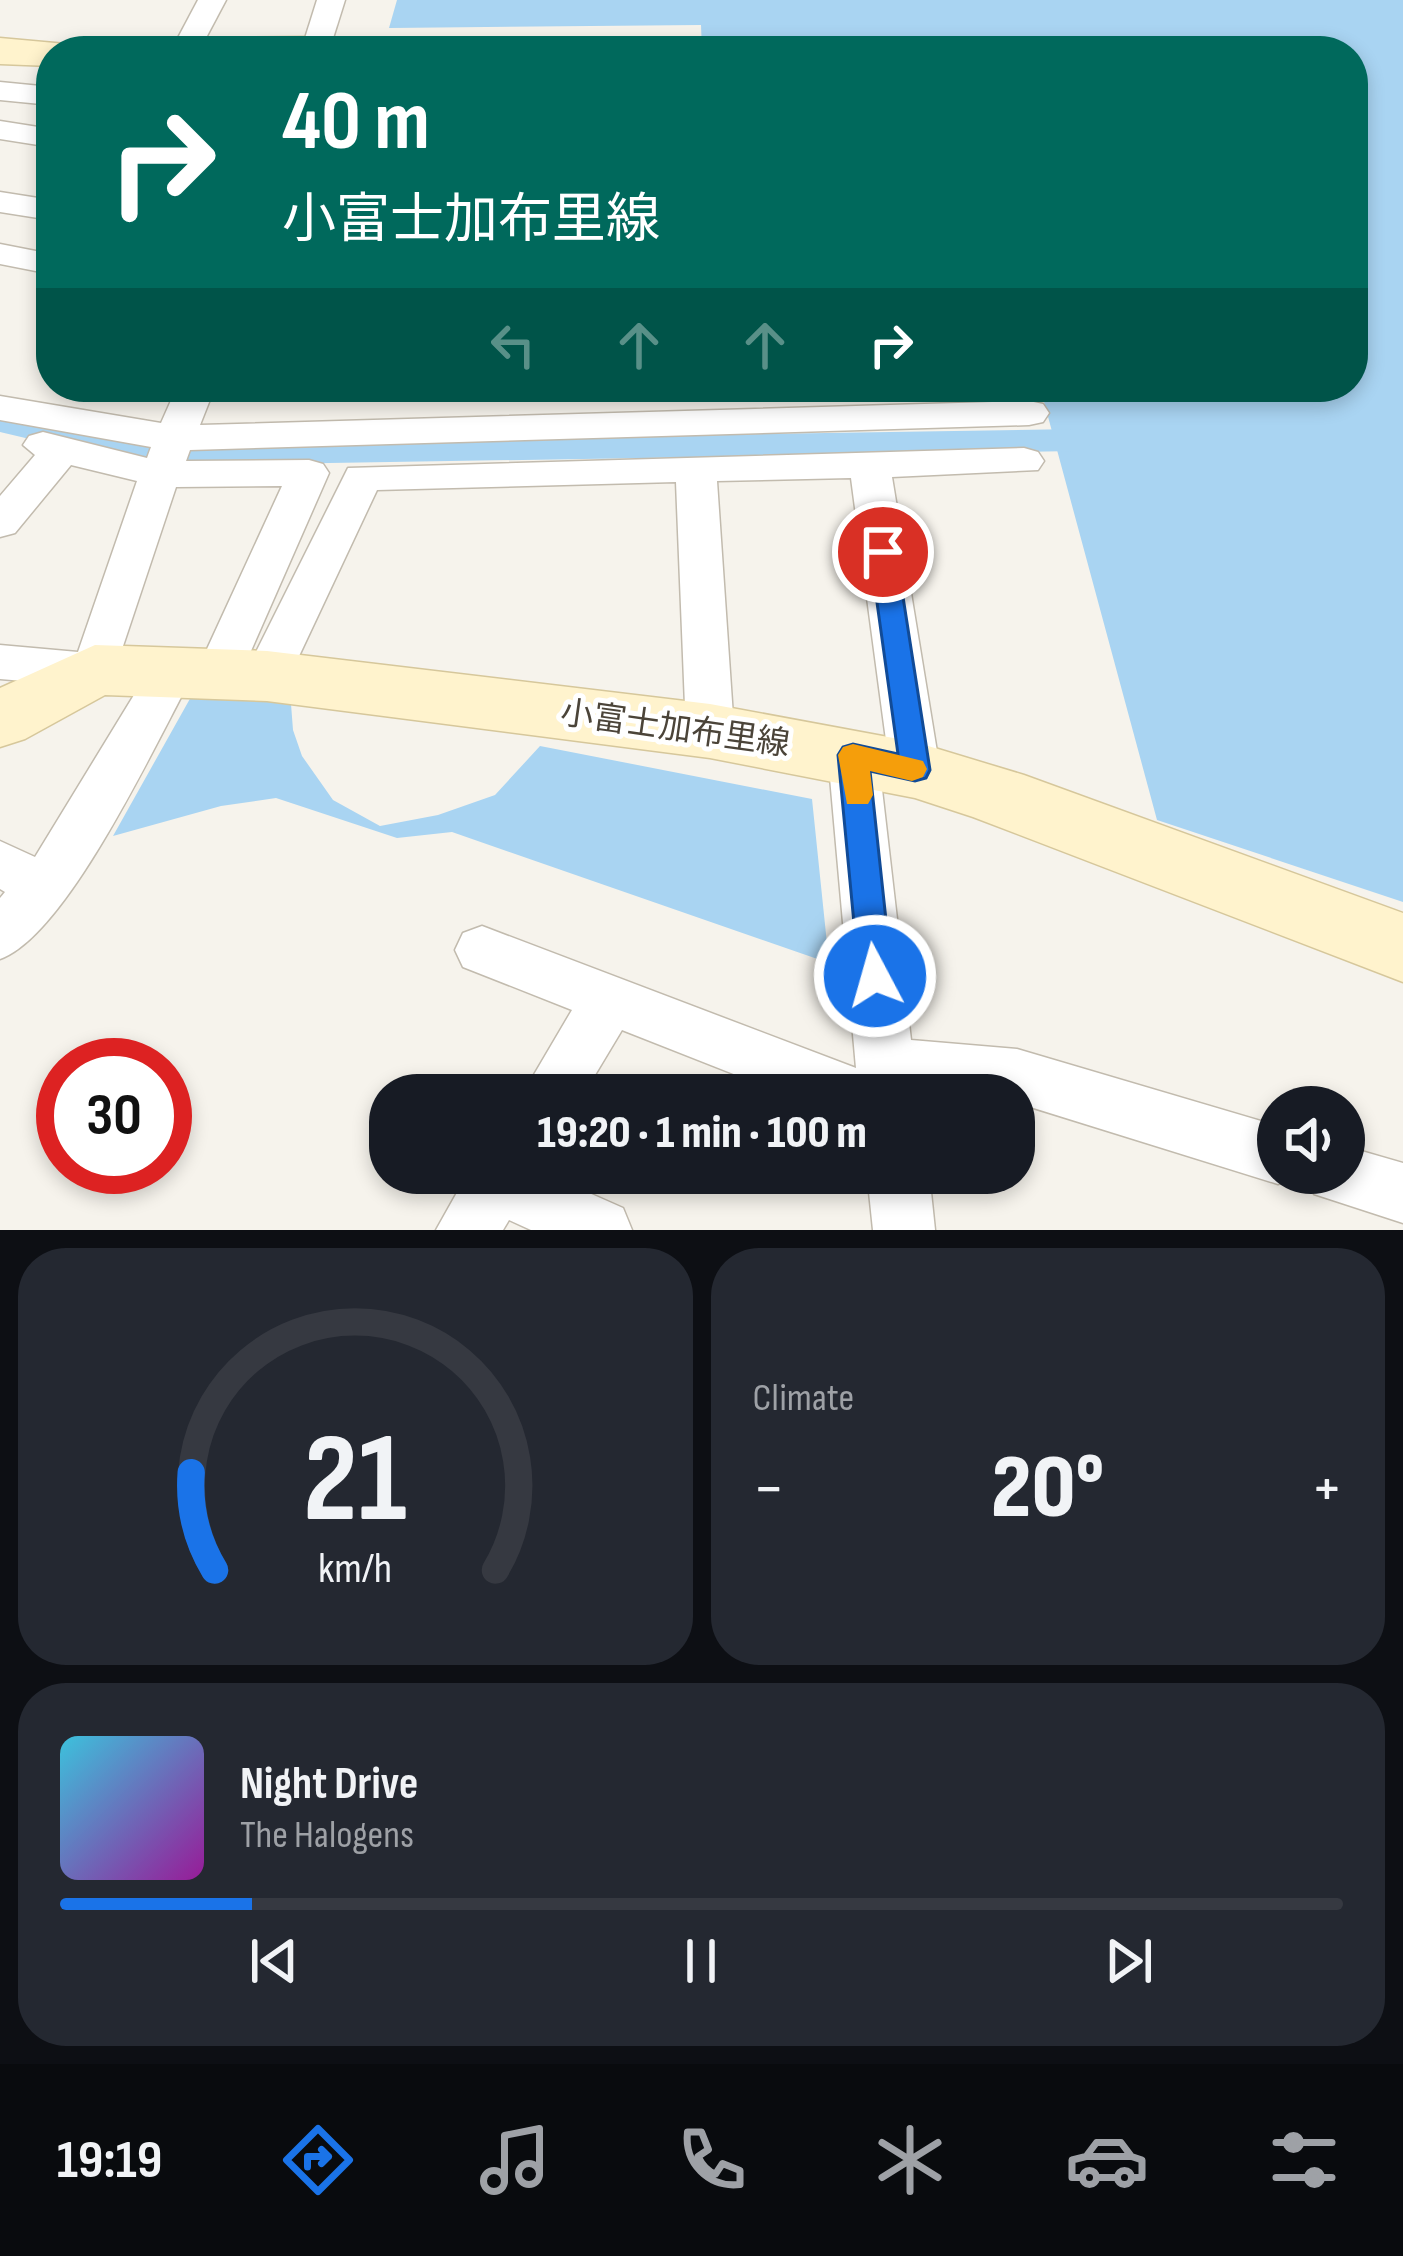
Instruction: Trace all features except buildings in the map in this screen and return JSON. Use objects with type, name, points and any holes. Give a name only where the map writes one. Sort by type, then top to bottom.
[{"type":"main road","points":[[0,51],[36,52]]},
{"type":"main road","name":"小富士加布里線","points":[[0,720],[95,670],[219,674],[710,731],[884,762],[998,796],[1403,948]]},
{"type":"street","points":[[193,36],[212,0]]},
{"type":"street","points":[[320,36],[332,0]]},
{"type":"street","points":[[0,91],[36,95]]},
{"type":"street","points":[[0,130],[36,136]]},
{"type":"street","points":[[0,202],[36,208]]},
{"type":"street","points":[[0,254],[36,261]]},
{"type":"street","points":[[0,662],[95,670],[190,402]]},
{"type":"street","points":[[0,408],[167,456],[695,403],[1029,413]]},
{"type":"street","points":[[0,434],[62,449],[362,477],[1024,461]]},
{"type":"street","points":[[0,523],[62,449]]},
{"type":"street","points":[[870,465],[884,762],[876,1074]]},
{"type":"street","points":[[696,469],[710,731]]},
{"type":"street","points":[[219,674],[309,473]]},
{"type":"street","points":[[0,936],[21,875],[64,861],[219,674],[362,477]]},
{"type":"street","points":[[482,950],[610,1000],[844,1074]]},
{"type":"street","points":[[564,1074],[610,1000]]},
{"type":"street","points":[[1035,1081],[1257,1149]]},
{"type":"street","points":[[1365,1182],[1403,1193]]},
{"type":"street","points":[[900,1194],[904,1230]]},
{"type":"street","points":[[489,1195],[602,1230]]},
{"type":"water","points":[[397,0],[1403,0],[1403,902],[1157,820],[1044,402],[1368,402],[1368,36],[701,36],[701,25],[389,28]]},
{"type":"water","points":[[196,688],[291,704],[302,756],[333,800],[380,826],[438,815],[495,795],[540,746],[812,799],[829,963],[452,832],[397,838],[276,798],[221,806],[113,836]]},
{"type":"waterway","points":[[0,421],[144,455],[1076,440]]},
{"type":"slow traffic","points":[[857,795],[853,755],[912,769]]},
{"type":"route","points":[[875,976],[853,755],[915,770],[883,552]]}]
